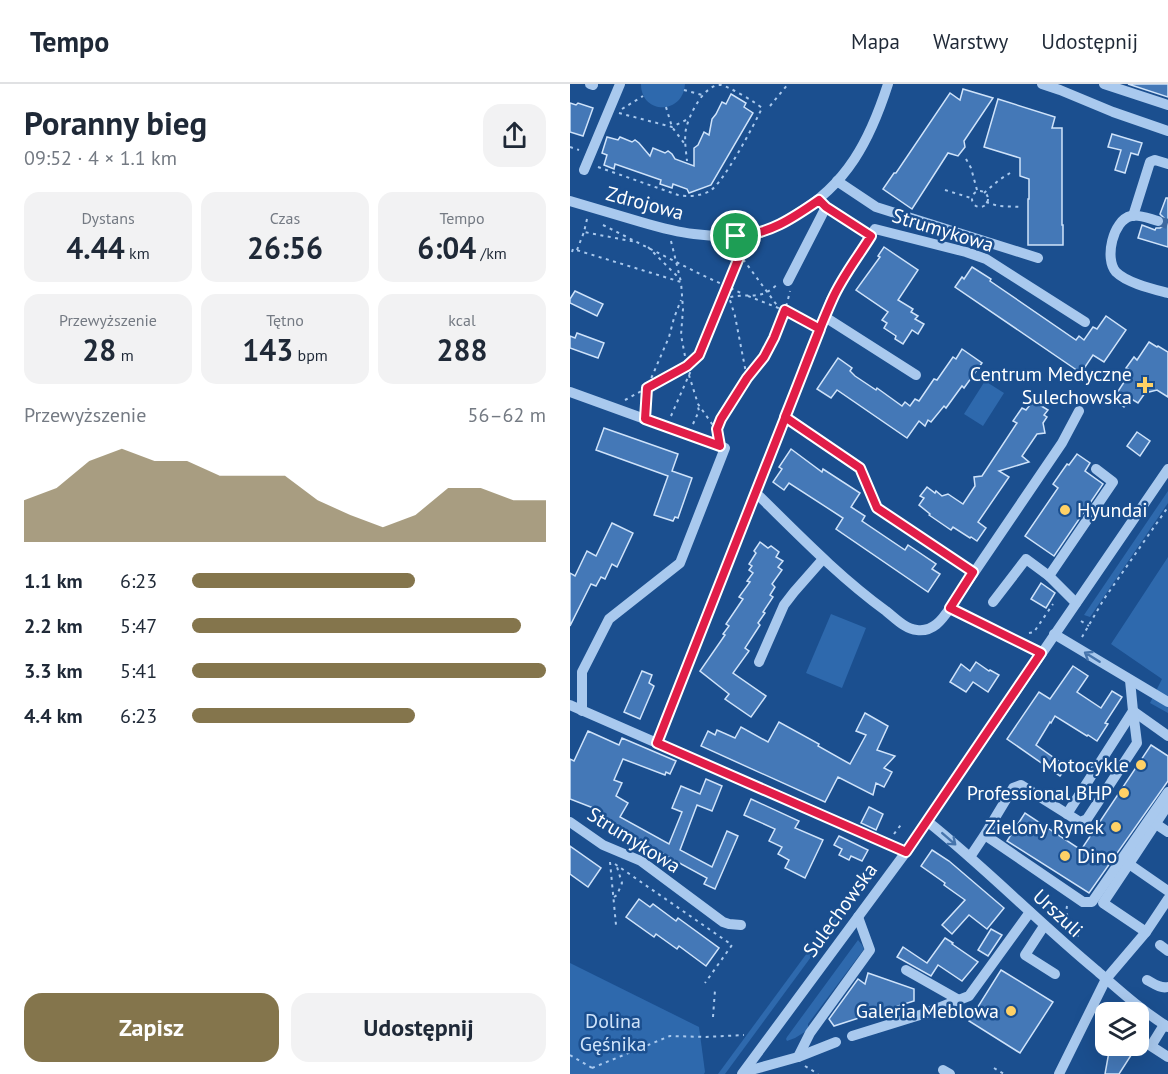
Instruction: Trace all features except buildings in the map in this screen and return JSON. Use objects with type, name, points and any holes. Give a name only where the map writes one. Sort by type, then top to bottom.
[{"type":"street","points":[[584,170],[620,84]]},
{"type":"street","name":"Zdrojowa","points":[[570,201],[589,212],[705,235],[736,236],[777,226],[822,204],[856,157],[870,133],[888,84]]},
{"type":"street","points":[[1041,84],[1061,87],[1073,96],[1168,130]]},
{"type":"street","points":[[1073,96],[1077,84]]},
{"type":"street","points":[[1104,84],[1168,105]]},
{"type":"street","points":[[1133,216],[1150,162],[1155,160],[1168,164]]},
{"type":"street","points":[[837,181],[876,207],[1038,258]]},
{"type":"street","points":[[788,281],[822,204],[871,236]]},
{"type":"street","points":[[1158,221],[1130,216],[1122,222],[1116,228],[1111,245],[1111,259],[1115,271],[1131,281],[1168,293]]},
{"type":"street","name":"Strumykowa","points":[[657,743],[831,300],[875,229],[987,259],[1085,322]]},
{"type":"street","points":[[825,317],[916,375]]},
{"type":"street","points":[[570,392],[725,448],[680,563],[609,619],[582,672],[582,711]]},
{"type":"street","points":[[755,492],[857,590],[905,626],[916,630],[929,629],[941,621],[950,608],[1062,442],[1079,411]]},
{"type":"street","points":[[785,417],[860,468],[877,508],[973,572]]},
{"type":"street","points":[[1049,576],[1113,482],[1096,469]]},
{"type":"street","name":"Sulechowska","points":[[743,1073],[906,852],[1168,469]]},
{"type":"street","points":[[759,662],[784,605],[823,559]]},
{"type":"street","points":[[993,602],[1026,559],[1049,576],[1076,603]]},
{"type":"street","points":[[950,608],[1041,653]]},
{"type":"street","points":[[1054,634],[1168,702]]},
{"type":"street","points":[[969,857],[1013,788],[1021,785],[1080,822],[1087,819],[1137,743],[1130,680]]},
{"type":"street","points":[[570,705],[906,852]]},
{"type":"street","points":[[1133,711],[1168,736]]},
{"type":"street","points":[[1067,814],[1133,711]]},
{"type":"street","points":[[985,835],[1083,902],[1092,902],[1168,792]]},
{"type":"street","points":[[1146,932],[1103,903],[1168,805]]},
{"type":"street","name":"Urszuli","points":[[927,821],[1106,980],[1166,1026]]},
{"type":"street","name":"Strumykowa","points":[[570,822],[603,845],[641,861],[723,922],[741,925]]},
{"type":"street","points":[[1156,824],[1168,832]]},
{"type":"street","points":[[1129,864],[1168,891]]},
{"type":"street","points":[[1063,1072],[1106,980],[1146,932],[1168,899]]},
{"type":"street","points":[[852,1036],[923,1014],[969,996],[1030,912]]},
{"type":"street","points":[[798,1057],[810,1033],[870,950],[858,917]]},
{"type":"street","points":[[1044,926],[1025,955],[1054,974]]},
{"type":"street","points":[[906,970],[959,1000]]},
{"type":"street","points":[[1147,980],[1158,986],[1168,987]]},
{"type":"street","points":[[1166,1026],[1151,1046],[1168,1057]]},
{"type":"street","points":[[743,1073],[798,1057],[836,1042]]},
{"type":"path","points":[[770,106],[788,84]]},
{"type":"path","points":[[570,147],[594,156],[594,165],[678,195],[705,194],[719,184],[762,108],[754,101],[721,85],[706,90],[685,130],[687,161]]},
{"type":"path","points":[[684,90],[702,95]]},
{"type":"path","points":[[644,96],[617,112],[672,128],[690,118]]},
{"type":"path","points":[[666,107],[672,128],[686,145]]},
{"type":"path","points":[[966,159],[971,168],[977,191]]},
{"type":"path","points":[[984,193],[1010,173]]},
{"type":"path","points":[[945,190],[972,198]]},
{"type":"path","points":[[977,191],[984,193],[987,197],[984,205],[974,204],[972,198],[977,191]]},
{"type":"path","points":[[986,202],[998,206],[1022,207]]},
{"type":"path","points":[[577,250],[589,212],[638,242],[746,296],[785,310],[820,329]]},
{"type":"path","points":[[667,229],[680,281],[683,324],[681,335],[699,411],[688,435]]},
{"type":"path","points":[[584,232],[638,242]]},
{"type":"path","points":[[736,236],[740,255],[779,308]]},
{"type":"path","points":[[646,246],[680,281]]},
{"type":"path","points":[[572,252],[573,249],[577,250],[680,281]]},
{"type":"path","points":[[666,427],[690,376],[740,255]]},
{"type":"path","points":[[717,429],[734,397],[764,357],[774,338],[790,291],[788,281],[778,283],[767,292],[757,295],[737,295],[721,302]]},
{"type":"path","points":[[645,419],[647,388],[669,337],[682,297]]},
{"type":"path","points":[[729,297],[747,378]]},
{"type":"path","points":[[612,407],[687,366],[699,355]]},
{"type":"path","points":[[698,405],[717,429],[720,446]]},
{"type":"path","points":[[1080,640],[1104,599],[1168,507]]},
{"type":"path","points":[[1024,633],[1034,632],[1053,604]]},
{"type":"path","points":[[1081,621],[1089,626]]},
{"type":"path","points":[[892,837],[903,822]]},
{"type":"path","points":[[616,925],[610,861],[732,945],[705,983]]},
{"type":"path","points":[[614,897],[622,883],[616,865]]},
{"type":"path","points":[[1073,895],[1066,910],[1073,930],[1078,936],[1073,944]]},
{"type":"path","points":[[714,1017],[715,990]]},
{"type":"path","points":[[592,1068],[670,1036],[744,1035]]},
{"type":"path","points":[[570,1055],[592,1068]]},
{"type":"path","points":[[591,1074],[592,1068]]},
{"type":"path","points":[[994,1068],[1004,1074]]},
{"type":"path","points":[[809,1069],[818,1074]]},
{"type":"green space","points":[[641,84],[685,84],[683,94],[677,101],[670,106],[662,107],[654,106],[648,101],[643,94]]},
{"type":"green space","points":[[985,381],[1004,393],[983,426],[964,414]]},
{"type":"green space","points":[[1168,491],[1168,503],[1090,617],[1084,615]]},
{"type":"green space","points":[[1168,557],[1168,713],[1150,703],[1162,679],[1111,644]]},
{"type":"green space","points":[[831,614],[866,628],[842,688],[806,673]]},
{"type":"green space","points":[[856,892],[858,893],[725,1074],[718,1074],[824,930]]},
{"type":"green space","points":[[858,940],[864,949],[808,1024],[808,1030],[787,1041],[787,1037]]},
{"type":"green space","name":"Dolina Gęśnika","points":[[570,963],[699,1027],[704,1074],[570,1074]]},
{"type":"tunnel","points":[[1158,221],[1168,224]]},
{"type":"place","name":"Centrum Medyczne Sulechowska","points":[[1145,385]]},
{"type":"place","name":"Hyundai","points":[[1065,510]]},
{"type":"place","name":"Motocykle","points":[[1141,765]]},
{"type":"place","name":"Professional BHP","points":[[1124,793]]},
{"type":"place","name":"Zielony Rynek","points":[[1116,827]]},
{"type":"place","name":"Dino","points":[[1065,856]]},
{"type":"place","name":"Galeria Meblowa","points":[[1011,1011]]},
{"type":"route","points":[[819,200],[871,236],[831,300],[824,320],[785,417],[860,468],[877,508],[973,572],[950,608],[1041,653],[906,852],[657,743],[755,492],[820,329],[785,310],[764,357],[747,378],[721,419],[717,429],[720,446],[645,419],[647,388],[687,366],[699,355],[740,255],[736,236],[765,231],[777,226],[819,200]]}]
